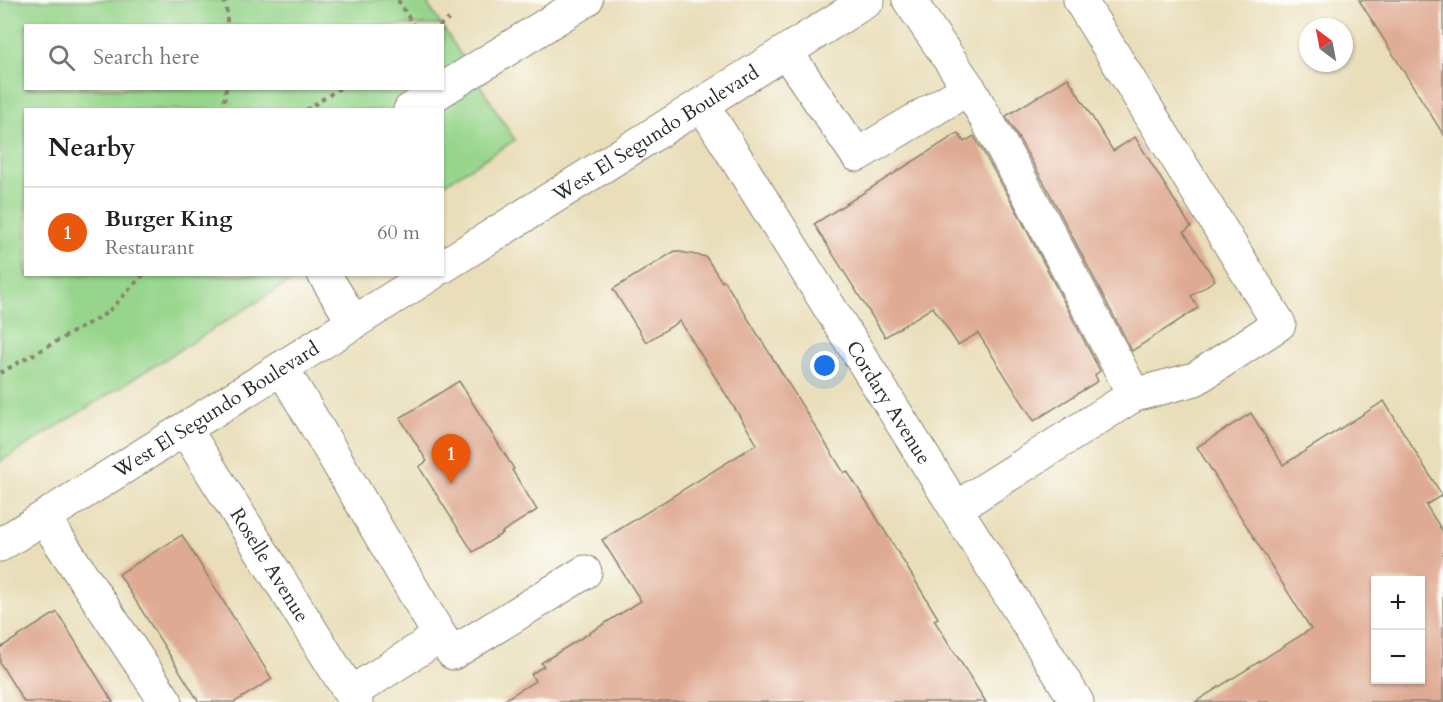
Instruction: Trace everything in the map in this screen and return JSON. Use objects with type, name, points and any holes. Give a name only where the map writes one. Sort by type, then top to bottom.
[{"type":"main road","points":[[444,89],[586,0]]},
{"type":"main road","name":"West El Segundo Boulevard","points":[[444,266],[868,0]]},
{"type":"main road","points":[[909,0],[969,88],[1030,197],[1134,395]]},
{"type":"main road","points":[[956,508],[1134,395],[1195,379],[1279,324],[1080,0]]},
{"type":"main road","points":[[786,52],[856,155],[969,88]]},
{"type":"main road","points":[[413,108],[442,90]]},
{"type":"main road","name":"Cordary Avenue","points":[[702,104],[1077,702]]},
{"type":"main road","points":[[325,276],[354,322]]},
{"type":"main road","name":"West El Segundo Boulevard","points":[[0,545],[428,276]]},
{"type":"main road","points":[[282,368],[440,636],[453,653],[585,572]]},
{"type":"main road","name":"Roselle Avenue","points":[[185,429],[354,698]]},
{"type":"main road","points":[[44,518],[166,702]]},
{"type":"main road","points":[[354,698],[440,636]]},
{"type":"path","points":[[225,0],[227,24]]},
{"type":"path","points":[[398,0],[413,24]]},
{"type":"path","points":[[442,24],[449,19]]},
{"type":"path","points":[[223,108],[226,90]]},
{"type":"path","points":[[309,108],[337,90]]},
{"type":"path","points":[[0,373],[107,313],[142,276]]},
{"type":"green space","points":[[0,0],[425,0],[440,24],[24,24],[24,90],[444,90],[444,29],[515,140],[444,184],[444,108],[24,108],[24,276],[298,276],[0,462]]},
{"type":"building","points":[[1359,0],[1443,0],[1443,134]]},
{"type":"building","points":[[1068,78],[1113,151],[1135,137],[1191,227],[1184,232],[1215,280],[1191,296],[1198,308],[1132,351],[1047,188],[1006,116]]},
{"type":"building","points":[[958,133],[964,142],[974,136],[1014,206],[1100,371],[1095,375],[1098,381],[1034,421],[978,333],[958,345],[933,307],[885,337],[814,224]]},
{"type":"building","points":[[675,251],[706,257],[722,282],[724,280],[844,473],[847,471],[872,510],[938,618],[934,620],[986,702],[501,702],[535,681],[531,674],[544,666],[541,663],[641,601],[602,540],[757,444],[680,321],[646,342],[613,289]]},
{"type":"building","points":[[459,381],[537,510],[473,552],[419,467],[427,461],[400,418]]},
{"type":"building","points":[[1384,401],[1442,495],[1426,505],[1443,532],[1443,702],[1195,702],[1311,629],[1197,447],[1251,413],[1283,465]]},
{"type":"building","points":[[182,535],[272,679],[235,702],[199,702],[119,574]]},
{"type":"building","points":[[57,612],[113,702],[24,702],[0,663],[0,648]]},
{"type":"place","name":"Burger King","points":[[451,484]]}]
